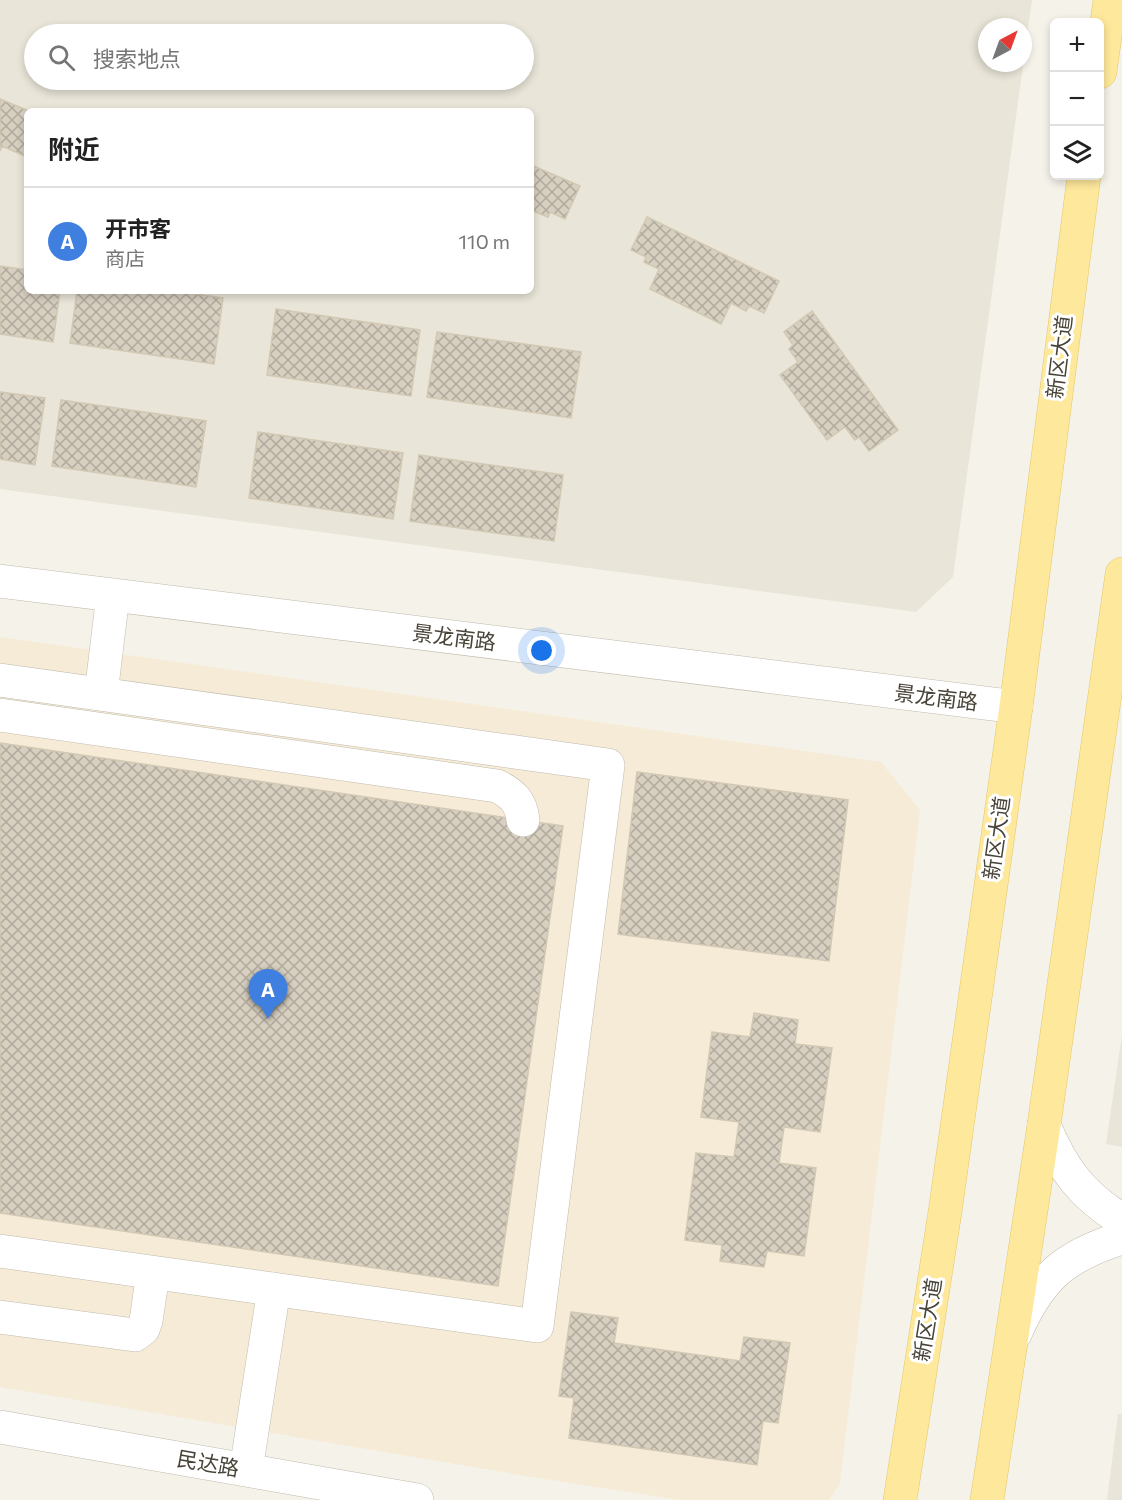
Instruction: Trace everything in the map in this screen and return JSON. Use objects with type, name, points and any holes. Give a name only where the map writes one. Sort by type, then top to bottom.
[{"type":"main road","points":[[1104,43],[1110,0]]},
{"type":"main road","name":"新区大道","points":[[900,1500],[945,1212],[1016,707],[1083,180]]},
{"type":"main road","points":[[987,1500],[1044,1125],[1122,574]]},
{"type":"street","name":"景龙南路","points":[[0,581],[1016,707]]},
{"type":"street","points":[[101,694],[113,595]]},
{"type":"street","points":[[0,680],[608,765],[537,1326],[0,1251]]},
{"type":"street","points":[[0,715],[497,786],[509,792],[518,801],[523,820]]},
{"type":"street","points":[[1044,1125],[1056,1155],[1070,1175],[1089,1196],[1122,1220]]},
{"type":"street","points":[[1010,1347],[1025,1310],[1052,1275],[1085,1252],[1122,1238]]},
{"type":"street","points":[[0,1317],[135,1335],[143,1329],[146,1321],[153,1273]]},
{"type":"street","points":[[246,1470],[274,1289]]},
{"type":"street","name":"民达路","points":[[0,1427],[417,1500]]},
{"type":"shaded area","points":[[0,0],[1032,0],[1030,18],[978,18],[978,72],[1022,72],[953,577],[916,612],[0,489]]},
{"type":"shaded area","points":[[0,637],[881,762],[920,810],[840,1483],[829,1500],[679,1500],[0,1387]]},
{"type":"shaded area","points":[[1122,1035],[1122,1147],[1106,1144]]},
{"type":"shaded area","points":[[1118,1414],[1122,1414],[1122,1500],[1107,1500]]},
{"type":"building","points":[[0,99],[24,109],[24,156],[2,146],[0,151]]},
{"type":"building","points":[[534,166],[580,186],[565,219],[550,212],[548,217],[534,211]]},
{"type":"building","points":[[647,217],[779,281],[764,313],[749,306],[746,311],[731,303],[721,324],[650,289],[659,269],[644,262],[646,257],[631,250]]},
{"type":"building","points":[[0,266],[24,270],[24,294],[60,294],[53,342],[0,334]]},
{"type":"building","points":[[77,294],[196,294],[223,298],[214,364],[70,343]]},
{"type":"building","points":[[276,309],[420,330],[411,396],[267,375]]},
{"type":"building","points":[[812,311],[898,430],[869,451],[859,437],[855,440],[845,427],[827,440],[780,375],[798,362],[789,349],[793,345],[784,332]]},
{"type":"building","points":[[437,332],[581,352],[571,418],[427,397]]},
{"type":"building","points":[[0,392],[45,398],[35,465],[0,459]]},
{"type":"building","points":[[61,400],[206,421],[196,487],[52,466]]},
{"type":"building","points":[[258,432],[403,453],[393,519],[249,498]]},
{"type":"building","points":[[419,455],[563,475],[554,541],[410,521]]},
{"type":"building","points":[[0,743],[563,826],[498,1286],[0,1213]]},
{"type":"building","points":[[637,772],[848,800],[829,961],[618,934]]},
{"type":"building","points":[[754,1013],[798,1020],[795,1044],[832,1048],[820,1132],[784,1127],[779,1163],[816,1168],[804,1256],[767,1251],[764,1267],[720,1261],[722,1245],[685,1240],[696,1153],[734,1157],[739,1122],[701,1117],[712,1032],[750,1037]]},
{"type":"building","points":[[571,1312],[618,1318],[614,1343],[740,1361],[744,1337],[790,1343],[778,1423],[763,1421],[757,1465],[569,1438],[574,1398],[559,1396]]},
{"type":"place","name":"开市客","points":[[268,1019]]}]
